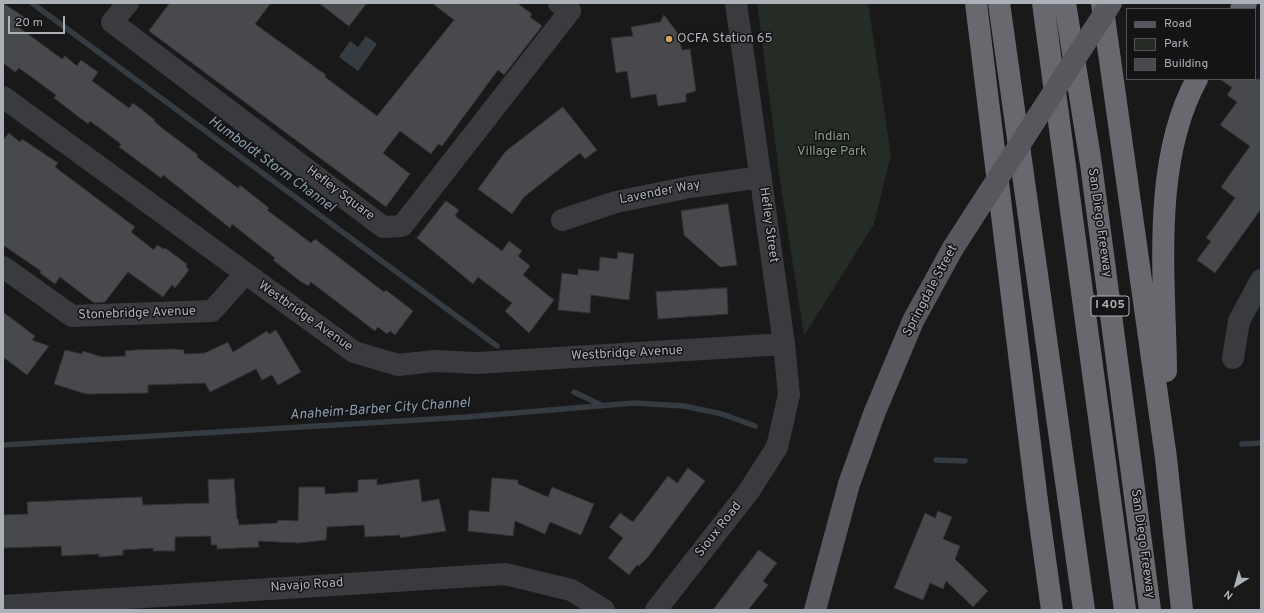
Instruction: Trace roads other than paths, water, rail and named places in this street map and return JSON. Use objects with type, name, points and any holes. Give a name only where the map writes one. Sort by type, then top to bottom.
[{"type":"highway","points":[[976,3],[1037,501],[1052,610]]},
{"type":"highway","points":[[999,3],[1084,610]]},
{"type":"highway","points":[[1043,3],[1125,610]]},
{"type":"highway","name":"San Diego Freeway","points":[[1066,3],[1092,164],[1150,610]]},
{"type":"highway","points":[[1102,3],[1166,458],[1182,610]]},
{"type":"highway","points":[[1166,458],[1164,221],[1169,158],[1176,131],[1197,80]]},
{"type":"main road","name":"Springdale Street","points":[[815,610],[849,484],[874,414],[913,321],[953,248],[1111,3]]},
{"type":"street","name":"Hefley Square","points":[[128,3],[112,22],[384,227],[402,226],[407,220],[570,11],[559,3]]},
{"type":"street","name":"Hefley Street","points":[[736,3],[784,344],[789,395],[777,447]]},
{"type":"street","name":"Westbridge Avenue","points":[[3,97],[354,352],[398,365],[435,361],[477,363],[784,344]]},
{"type":"street","name":"Lavender Way","points":[[562,220],[616,202],[690,187],[761,176]]},
{"type":"street","name":"Stonebridge Avenue","points":[[3,267],[72,316],[212,312],[245,274]]},
{"type":"street","points":[[1233,358],[1239,321],[1261,280]]},
{"type":"street","name":"Sioux Road","points":[[656,610],[749,491],[777,447]]},
{"type":"street","name":"Navajo Road","points":[[3,606],[504,574],[571,590],[604,610]]},
{"type":"waterway","name":"Humboldt Storm Channel","points":[[32,3],[497,346]]},
{"type":"waterway","points":[[574,392],[601,405]]},
{"type":"waterway","name":"Anaheim-Barber City Channel","points":[[3,445],[467,417],[634,403],[684,406],[722,414],[755,426]]},
{"type":"waterway","name":"Anaheim-Barber City Channel","points":[[1242,444],[1261,443]]},
{"type":"waterway","points":[[936,460],[965,461]]},
{"type":"place","name":"OCFA Station 65","points":[[669,39]]},
{"type":"park label","name":"Indian Village Park","points":[[832,144]]}]
